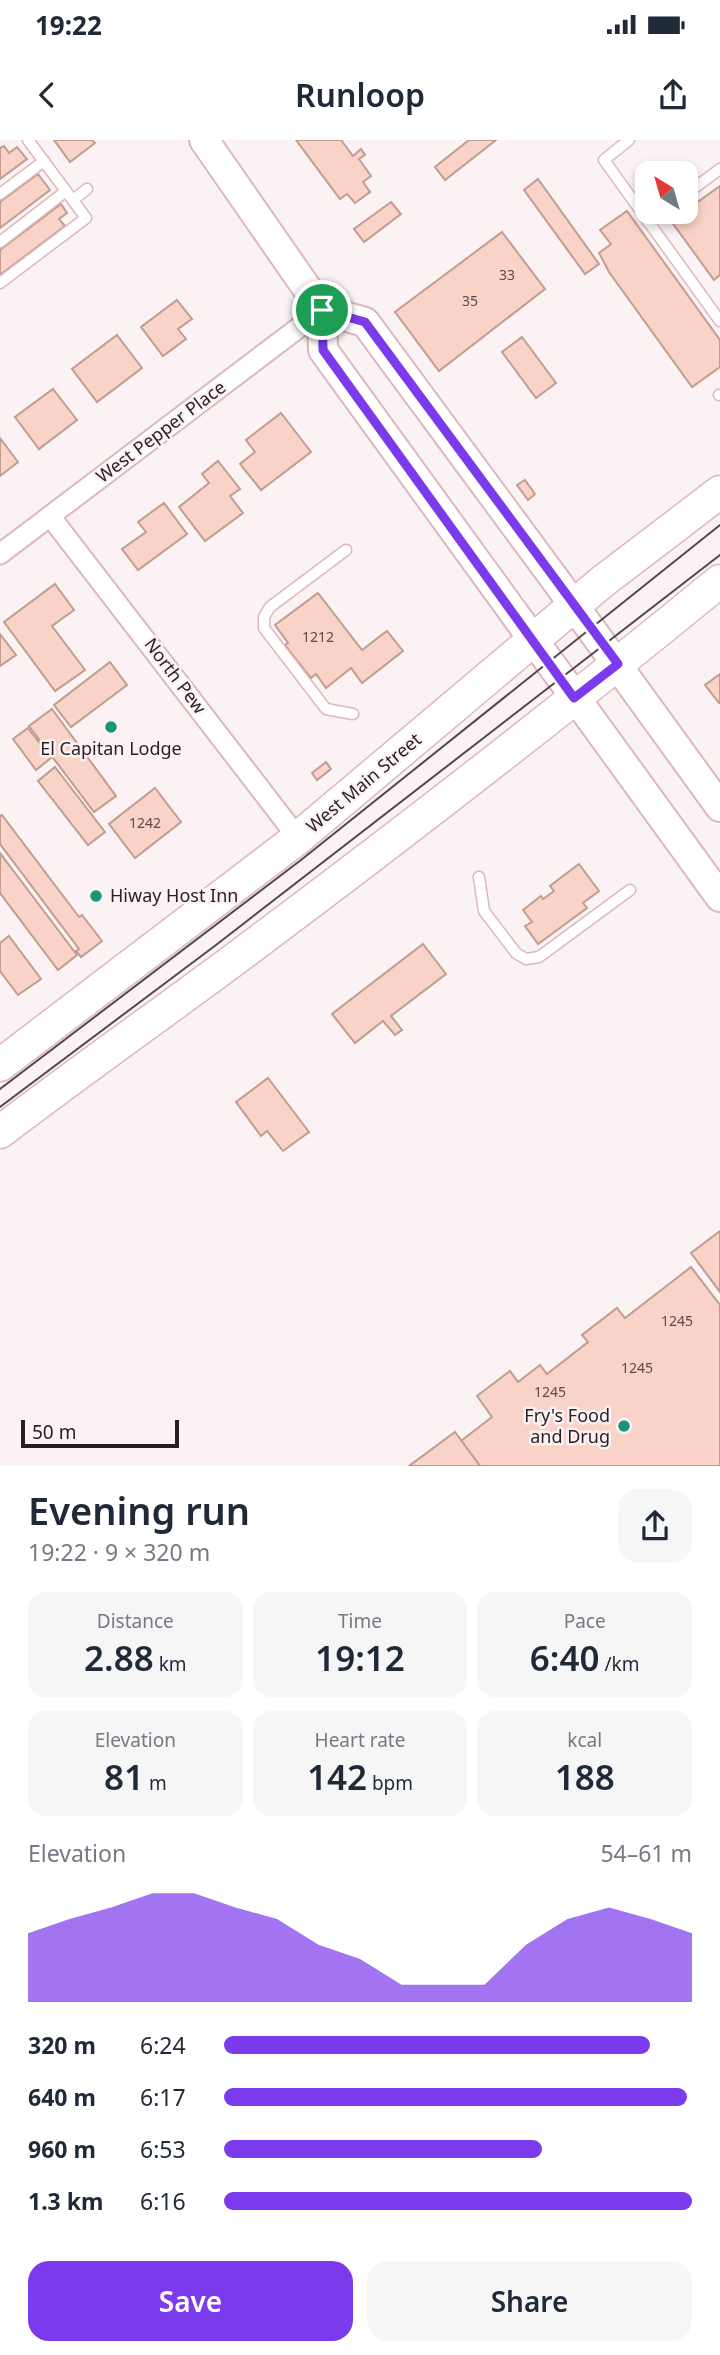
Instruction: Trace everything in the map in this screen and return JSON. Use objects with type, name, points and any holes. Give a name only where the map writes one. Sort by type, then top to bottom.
[{"type":"main road","points":[[204,140],[322,310],[323,350],[720,897]]},
{"type":"main road","points":[[322,310],[365,322],[618,664],[720,807]]},
{"type":"main road","name":"West Main Street","points":[[0,1065],[298,838],[575,606],[720,492]]},
{"type":"main road","points":[[0,1132],[232,961],[618,664],[720,581]]},
{"type":"street","name":"West Pepper Place","points":[[0,554],[322,310]]},
{"type":"street","name":"North Pew","points":[[50,516],[298,838]]},
{"type":"lane","points":[[0,283],[86,218],[28,140]]},
{"type":"lane","points":[[629,140],[604,160],[635,204]]},
{"type":"lane","points":[[0,194],[44,161]]},
{"type":"lane","points":[[698,185],[720,169]]},
{"type":"lane","points":[[0,242],[70,196],[87,189]]},
{"type":"lane","points":[[649,224],[720,321]]},
{"type":"lane","points":[[346,550],[270,607],[264,617],[264,628],[326,709],[353,714]]},
{"type":"lane","points":[[480,877],[484,911],[516,953],[526,959],[539,957],[630,890]]},
{"type":"building","points":[[54,140],[92,140],[95,143],[70,162]]},
{"type":"building","points":[[296,140],[341,140],[353,156],[361,149],[365,155],[359,159],[371,176],[363,182],[370,192],[355,203],[347,194],[340,199]]},
{"type":"building","points":[[469,140],[496,140],[445,180],[435,167]]},
{"type":"building","points":[[4,146],[9,153],[17,147],[27,159],[0,179],[0,148]]},
{"type":"building","points":[[38,174],[50,190],[0,228],[0,202]]},
{"type":"building","points":[[538,179],[599,264],[585,274],[524,190]]},
{"type":"building","points":[[720,186],[720,275],[714,280],[673,224],[698,224],[698,202]]},
{"type":"building","points":[[391,202],[401,214],[364,242],[354,229]]},
{"type":"building","points":[[61,204],[67,213],[59,219],[65,226],[0,275],[0,250]]},
{"type":"building","points":[[627,211],[720,340],[720,367],[692,387],[609,272],[599,253],[611,244],[600,230]]},
{"type":"building","points":[[502,232],[545,289],[439,371],[395,312]]},
{"type":"building","points":[[177,300],[192,319],[178,329],[186,339],[163,356],[141,327]]},
{"type":"building","points":[[117,335],[142,368],[97,402],[72,369]]},
{"type":"building","points":[[522,337],[556,383],[536,398],[502,352]]},
{"type":"building","points":[[53,389],[77,420],[39,449],[15,417]]},
{"type":"building","points":[[281,413],[311,452],[261,490],[240,464],[255,452],[246,440]]},
{"type":"building","points":[[0,438],[18,462],[0,476]]},
{"type":"building","points":[[218,461],[240,489],[230,496],[243,513],[205,541],[179,507],[209,483],[202,474]]},
{"type":"building","points":[[525,480],[535,494],[528,500],[517,485]]},
{"type":"building","points":[[164,503],[187,534],[138,570],[122,549],[146,532],[138,522]]},
{"type":"building","points":[[55,584],[74,610],[52,626],[85,670],[55,691],[4,622]]},
{"type":"building","points":[[318,593],[362,650],[387,631],[403,651],[362,683],[351,668],[326,688],[316,674],[311,678],[285,645],[288,643],[275,625]]},
{"type":"building","points":[[0,634],[16,655],[0,666]]},
{"type":"building","points":[[110,662],[127,685],[71,727],[54,705]]},
{"type":"building","points":[[720,674],[720,702],[719,703],[705,685]]},
{"type":"building","points":[[52,709],[116,796],[94,812],[29,726]]},
{"type":"building","points":[[28,728],[51,758],[36,770],[13,739]]},
{"type":"building","points":[[326,762],[331,769],[317,780],[312,773]]},
{"type":"building","points":[[55,767],[105,832],[88,845],[38,781]]},
{"type":"building","points":[[155,788],[181,822],[135,858],[109,824]]},
{"type":"building","points":[[2,815],[79,917],[82,915],[102,941],[81,957],[76,951],[79,949],[0,844]]},
{"type":"building","points":[[0,853],[77,955],[58,970],[0,893]]},
{"type":"building","points":[[579,864],[599,891],[583,903],[587,908],[538,944],[525,926],[532,922],[523,910],[541,896],[543,899],[554,891],[550,886]]},
{"type":"building","points":[[9,936],[41,979],[18,995],[0,971],[0,943]]},
{"type":"building","points":[[423,944],[446,974],[391,1016],[402,1030],[395,1035],[383,1021],[355,1043],[332,1014]]},
{"type":"building","points":[[268,1078],[309,1132],[283,1151],[267,1131],[261,1136],[236,1102]]},
{"type":"building","points":[[720,1231],[720,1292],[691,1253]]},
{"type":"building","points":[[691,1267],[720,1305],[720,1466],[480,1466],[461,1441],[492,1417],[477,1396],[510,1371],[518,1382],[540,1365],[547,1374],[588,1342],[582,1335],[617,1308],[625,1318]]},
{"type":"building","points":[[455,1432],[480,1466],[409,1466]]},
{"type":"tram line","points":[[0,1089],[301,860],[720,525]]},
{"type":"tram line","points":[[0,1107],[216,945],[720,555]]},
{"type":"place","name":"El Capitan Lodge","points":[[111,727]]},
{"type":"place","name":"Hiway Host Inn","points":[[96,896]]},
{"type":"place","name":"Fry's Food and Drug","points":[[624,1426]]},
{"type":"route","points":[[322,310],[365,322],[618,664],[574,698],[323,350],[322,310]]}]
